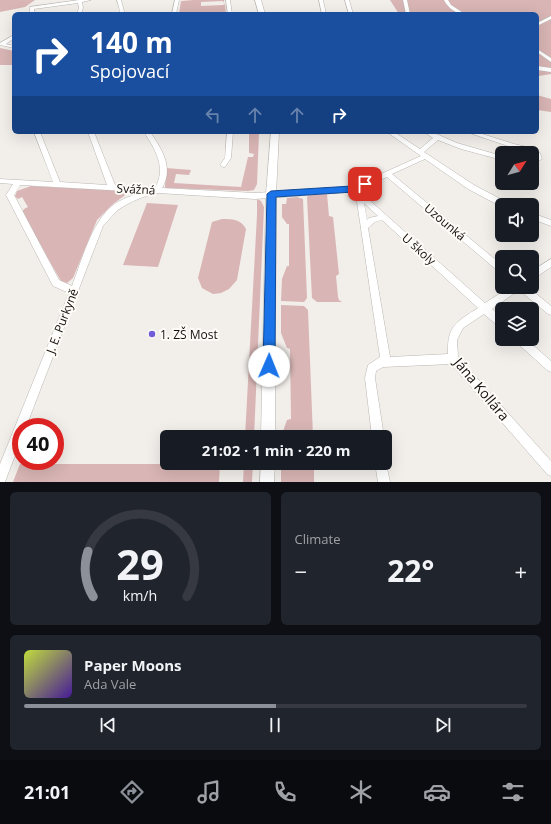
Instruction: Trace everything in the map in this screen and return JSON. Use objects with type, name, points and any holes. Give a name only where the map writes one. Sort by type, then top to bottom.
[{"type":"street","points":[[39,8],[42,0]]},
{"type":"street","points":[[32,12],[32,8],[89,0]]},
{"type":"street","points":[[119,0],[122,12]]},
{"type":"street","points":[[174,12],[176,0]]},
{"type":"street","points":[[228,0],[230,12]]},
{"type":"street","points":[[258,0],[261,12]]},
{"type":"street","points":[[321,0],[324,12]]},
{"type":"street","points":[[347,0],[350,12]]},
{"type":"street","points":[[405,0],[408,12]]},
{"type":"street","points":[[446,0],[449,6],[460,12]]},
{"type":"street","points":[[80,2],[80,12]]},
{"type":"street","points":[[539,24],[551,17]]},
{"type":"street","points":[[1,44],[12,37]]},
{"type":"street","points":[[1,44],[12,47]]},
{"type":"street","points":[[539,51],[551,60]]},
{"type":"street","points":[[539,68],[551,70]]},
{"type":"street","points":[[38,134],[57,184]]},
{"type":"street","points":[[92,134],[112,188]]},
{"type":"street","points":[[148,134],[160,150],[163,158],[164,170],[162,183],[156,191]]},
{"type":"street","points":[[223,165],[228,158],[230,134]]},
{"type":"street","points":[[268,430],[271,194],[275,134]]},
{"type":"street","points":[[393,134],[471,187],[495,200]]},
{"type":"street","points":[[430,134],[477,153],[495,157]]},
{"type":"street","points":[[476,134],[513,146]]},
{"type":"street","name":"Svážná","points":[[0,181],[255,196],[271,194],[356,191],[423,154],[437,138]]},
{"type":"street","name":"Uzounká","points":[[388,174],[495,264]]},
{"type":"street","points":[[18,182],[10,195],[56,283],[74,291]]},
{"type":"street","name":"J. E. Purkyně","points":[[0,479],[100,226],[115,208],[134,198],[156,191]]},
{"type":"street","points":[[356,191],[364,228],[386,361]]},
{"type":"street","name":"U školy","points":[[356,191],[495,318]]},
{"type":"street","points":[[364,228],[372,220],[384,216]]},
{"type":"street","points":[[539,218],[551,222]]},
{"type":"street","points":[[539,271],[551,262]]},
{"type":"street","name":"Jána Kollára","points":[[506,294],[460,325],[452,340],[453,359],[551,470]]},
{"type":"street","points":[[530,294],[551,311]]},
{"type":"street","points":[[527,346],[551,367]]},
{"type":"street","points":[[377,430],[370,378],[372,368],[381,362],[386,361],[453,359]]},
{"type":"street","points":[[267,482],[268,470]]},
{"type":"street","points":[[383,470],[384,482]]},
{"type":"shaded area","points":[[0,0],[35,0],[25,7],[0,12]]},
{"type":"shaded area","points":[[224,0],[224,3],[223,1],[201,2],[201,6],[225,4],[226,12],[179,12],[181,1]]},
{"type":"shaded area","points":[[390,0],[551,0],[551,74],[539,76],[539,12],[398,12]]},
{"type":"shaded area","points":[[0,48],[12,51],[12,65],[0,65]]},
{"type":"shaded area","points":[[539,96],[551,99],[551,112],[539,110]]},
{"type":"shaded area","points":[[249,134],[259,134],[257,184],[254,190],[165,188],[166,168],[191,170],[189,175],[176,174],[174,183],[241,187],[248,157],[253,157],[254,154],[249,153]]},
{"type":"shaded area","points":[[31,186],[127,191],[128,193],[113,204],[97,220],[73,278],[67,283],[61,281],[22,213],[24,209],[28,207],[22,197],[18,199],[15,196],[17,191]]},
{"type":"shaded area","points":[[327,194],[329,216],[333,217],[339,274],[336,276],[338,297],[342,302],[317,302],[312,298],[307,197],[309,195]]},
{"type":"shaded area","points":[[297,197],[303,199],[307,298],[304,302],[281,301],[282,279],[287,266],[289,266],[289,224],[287,224],[282,217],[282,204],[286,204],[287,198]]},
{"type":"shaded area","points":[[257,199],[261,201],[264,207],[254,430],[245,430]]},
{"type":"shaded area","points":[[147,203],[178,205],[158,267],[123,265]]},
{"type":"shaded area","points":[[222,219],[239,221],[246,229],[237,280],[229,289],[221,293],[213,294],[202,288],[198,278],[212,222]]},
{"type":"shaded area","points":[[281,305],[304,306],[308,310],[313,430],[283,430],[287,420],[291,419],[290,349],[287,348],[281,333]]},
{"type":"shaded area","points":[[64,464],[160,464],[160,470],[220,470],[219,482],[13,482],[18,470],[64,470]]},
{"type":"shaded area","points":[[244,470],[253,470],[252,482],[243,482]]},
{"type":"shaded area","points":[[281,470],[314,470],[314,482],[281,482]]},
{"type":"place","name":"1. ZŠ Most","points":[[152,334]]},
{"type":"route","points":[[269,366],[271,194],[353,189],[365,184]]}]
